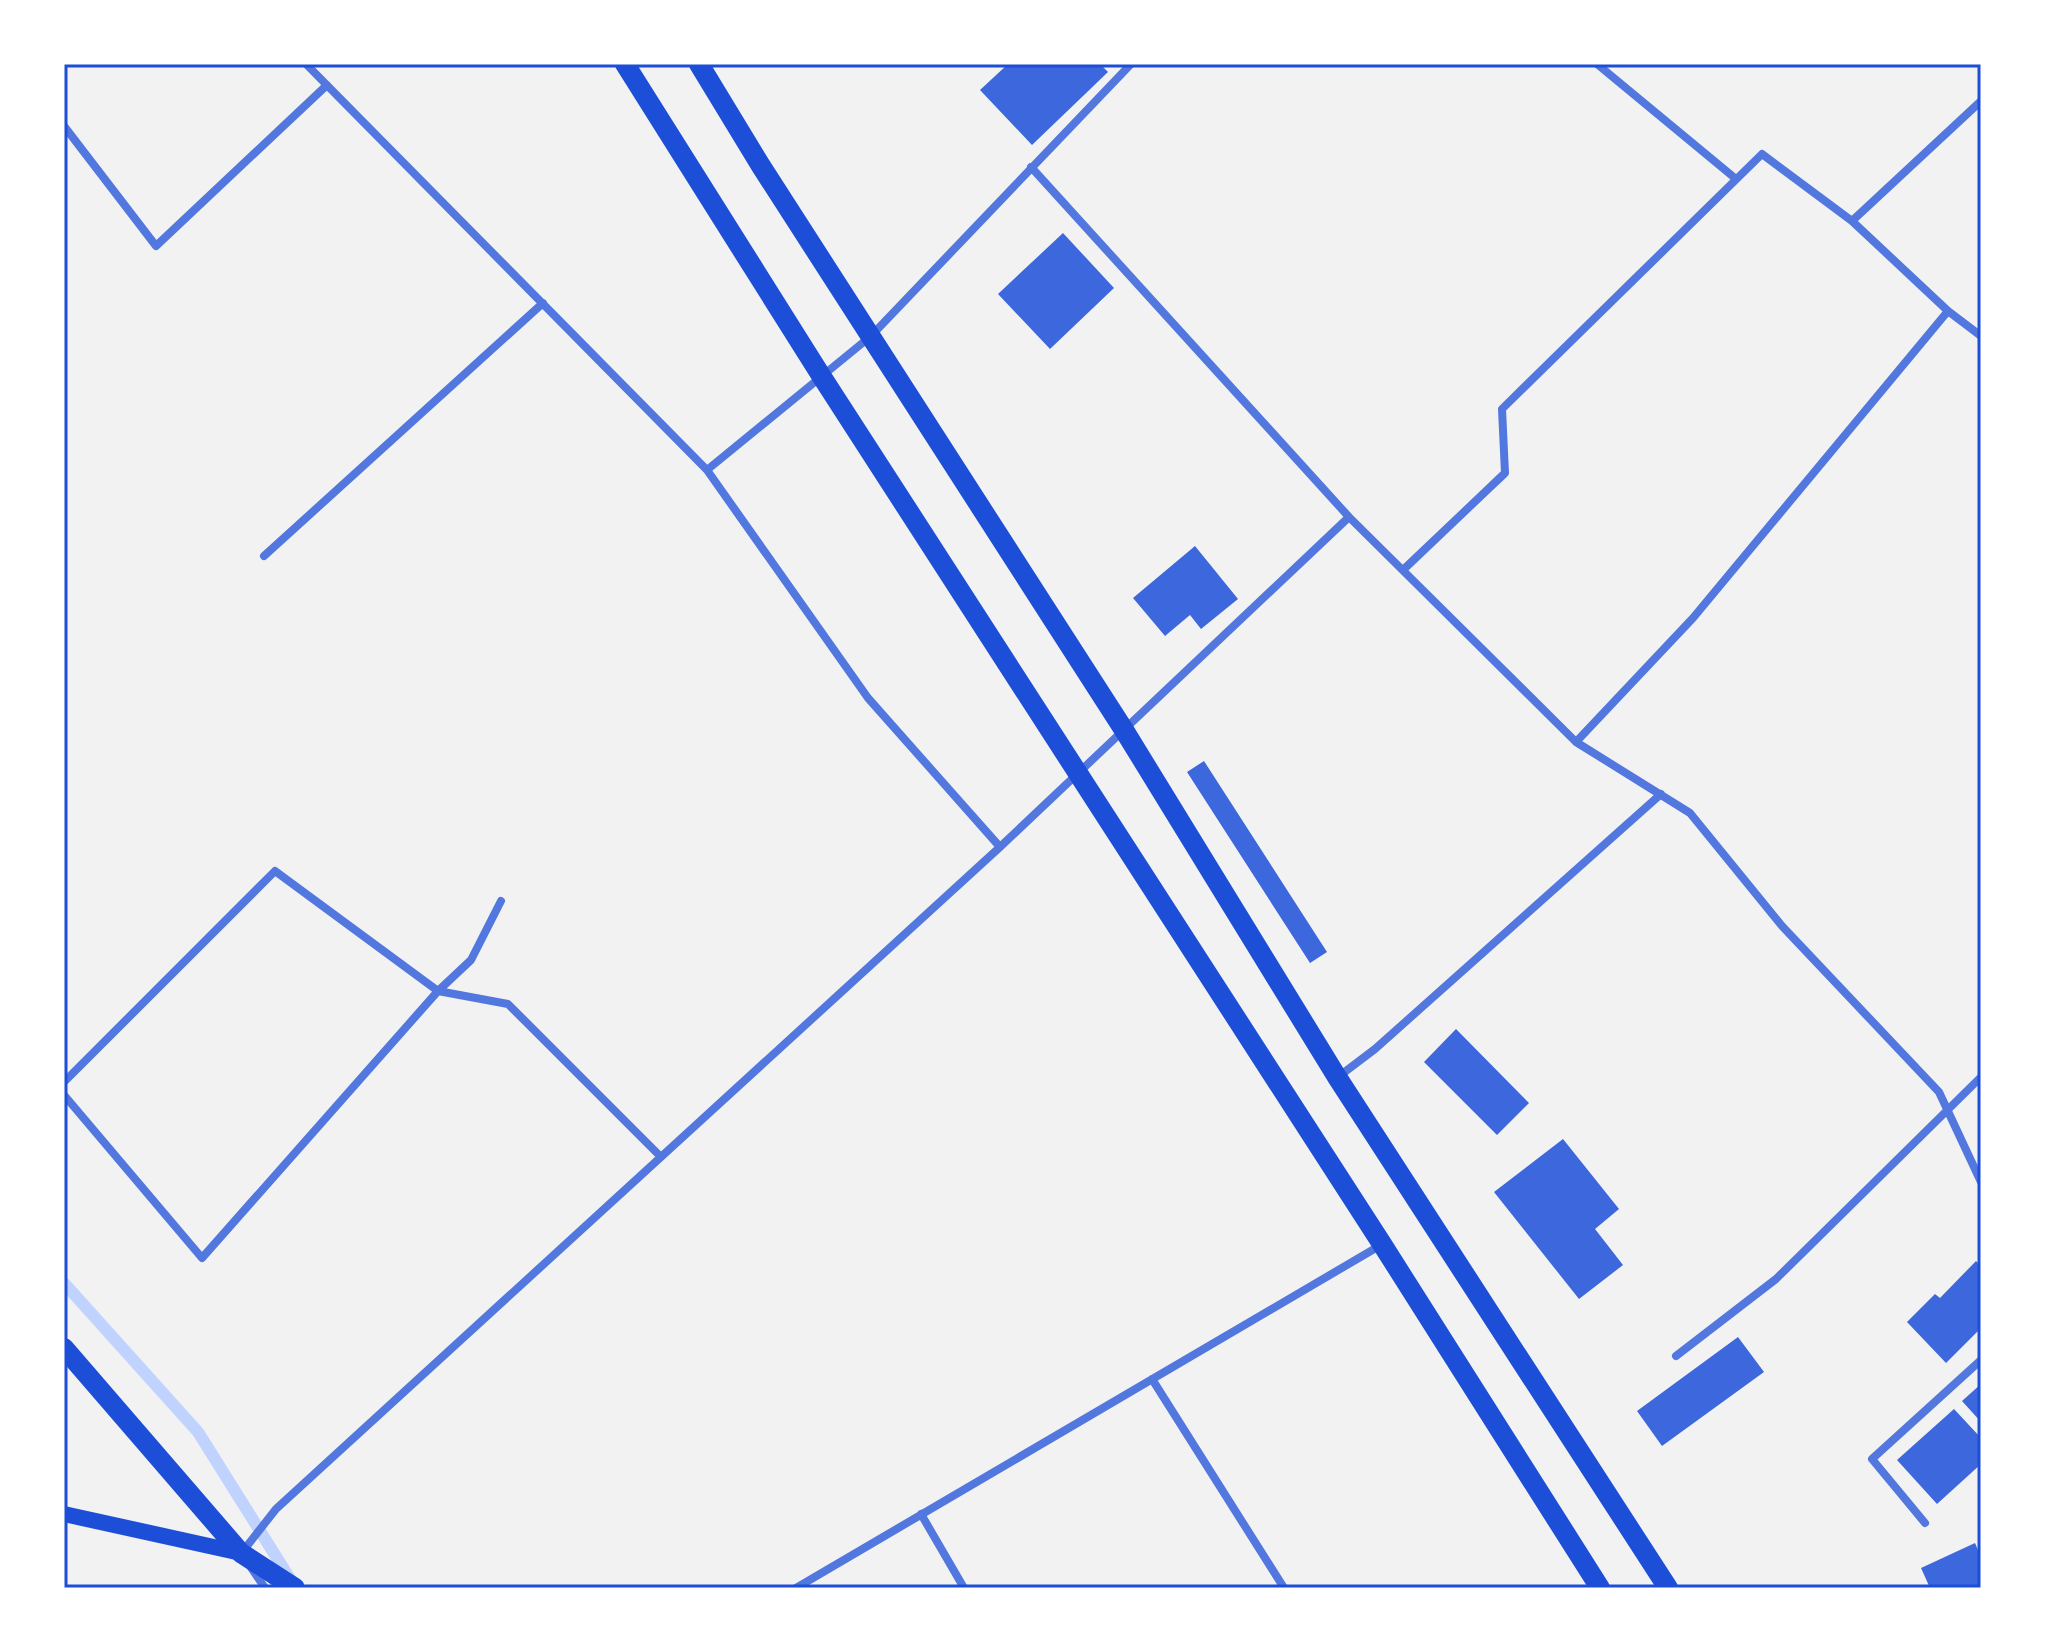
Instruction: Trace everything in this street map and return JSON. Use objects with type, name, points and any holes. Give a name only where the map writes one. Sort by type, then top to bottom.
[{"type":"main road","points":[[625,64],[822,377],[1382,1244],[1600,1588]]},
{"type":"main road","points":[[699,64],[761,166],[1124,730],[1337,1077],[1668,1588]]},
{"type":"main road","points":[[64,1348],[241,1553],[295,1588]]},
{"type":"main road","points":[[64,1514],[241,1553]]},
{"type":"street","points":[[306,64],[707,470],[868,698],[1000,847]]},
{"type":"street","points":[[707,470],[871,336],[1131,64]]},
{"type":"street","points":[[1597,64],[1736,179]]},
{"type":"street","points":[[64,126],[156,246],[327,85]]},
{"type":"street","points":[[1852,221],[1981,101]]},
{"type":"street","points":[[1403,570],[1505,473],[1502,409],[1762,154],[1852,221],[1948,311],[1981,336]]},
{"type":"street","points":[[1031,167],[1349,517],[1576,742],[1690,813],[1782,926],[1939,1092],[1981,1182]]},
{"type":"street","points":[[264,556],[543,303]]},
{"type":"street","points":[[1576,742],[1693,618],[1948,311]]},
{"type":"street","points":[[265,1588],[241,1553],[276,1509],[1000,847],[1349,517]]},
{"type":"street","points":[[1337,1077],[1375,1049],[1661,794]]},
{"type":"street","points":[[64,1082],[275,871],[438,991],[508,1004],[661,1157]]},
{"type":"street","points":[[64,1095],[202,1258],[438,991],[471,960],[501,901]]},
{"type":"street","points":[[1676,1356],[1776,1279],[1981,1077]]},
{"type":"street","points":[[796,1588],[1382,1244]]},
{"type":"street","points":[[1925,1523],[1872,1459],[1981,1360]]},
{"type":"street","points":[[1152,1379],[1284,1588]]},
{"type":"street","points":[[921,1514],[964,1588]]},
{"type":"building","points":[[1008,64],[1100,64],[1108,72],[1032,145],[980,90]]},
{"type":"building","points":[[1063,233],[1114,288],[1050,349],[998,294]]},
{"type":"building","points":[[1195,546],[1238,599],[1201,629],[1190,615],[1165,636],[1133,598]]},
{"type":"building","points":[[1204,761],[1327,952],[1310,963],[1187,772]]},
{"type":"building","points":[[1456,1029],[1529,1103],[1497,1135],[1424,1062]]},
{"type":"building","points":[[1563,1139],[1619,1209],[1595,1229],[1623,1265],[1579,1299],[1494,1192]]},
{"type":"building","points":[[1976,1261],[1981,1266],[1981,1328],[1946,1363],[1907,1322],[1935,1294],[1940,1298]]},
{"type":"building","points":[[1738,1337],[1764,1372],[1662,1446],[1637,1411]]},
{"type":"building","points":[[1981,1384],[1981,1422],[1962,1401]]},
{"type":"building","points":[[1954,1409],[1981,1438],[1981,1464],[1937,1504],[1897,1460]]},
{"type":"building","points":[[1975,1543],[1981,1557],[1981,1588],[1930,1588],[1921,1568]]},
{"type":"waterway","points":[[64,1283],[198,1432],[292,1582]]}]
